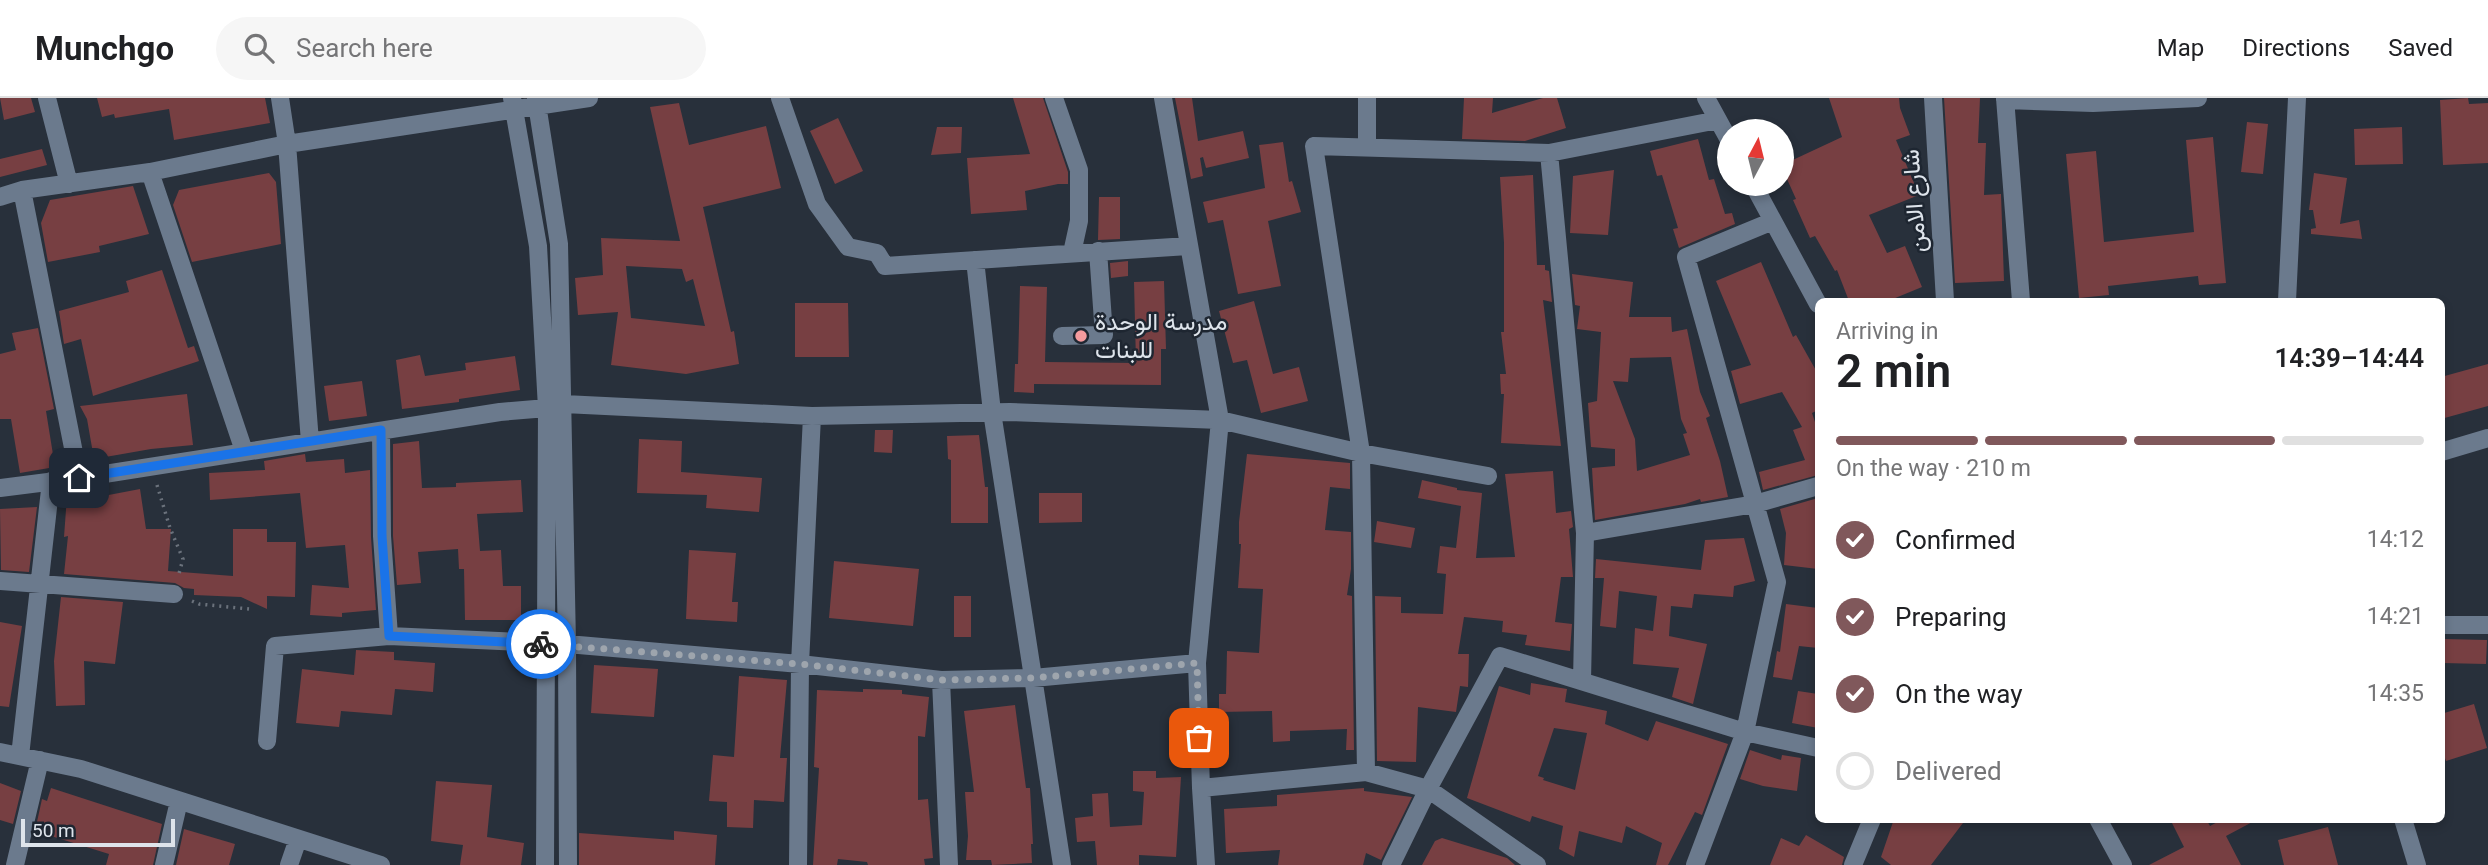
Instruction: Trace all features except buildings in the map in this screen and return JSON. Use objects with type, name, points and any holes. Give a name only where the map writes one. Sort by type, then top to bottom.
[{"type":"street","points":[[47,98],[69,184]]},
{"type":"street","points":[[280,98],[287,144],[310,442]]},
{"type":"street","points":[[0,197],[23,190],[150,172],[287,144],[512,104],[589,98]]},
{"type":"street","points":[[780,98],[817,204],[848,247],[877,253],[885,266],[1188,246]]},
{"type":"street","points":[[1054,98],[1079,170],[1079,221],[1072,253]]},
{"type":"street","points":[[1163,98],[1220,420],[1197,663],[1206,865]]},
{"type":"street","points":[[1367,98],[1367,147]]},
{"type":"street","points":[[1706,98],[1717,119]]},
{"type":"street","name":"شارع الامن","points":[[1933,98],[1945,298]]},
{"type":"street","points":[[2021,298],[2005,99],[2093,103],[2198,98]]},
{"type":"street","points":[[2287,298],[2297,98]]},
{"type":"street","points":[[536,102],[559,244],[546,644],[545,865]]},
{"type":"street","points":[[512,104],[538,246],[555,406],[567,644],[568,865]]},
{"type":"street","points":[[1366,772],[1362,453],[1314,146],[1549,153],[1717,120]]},
{"type":"street","points":[[1549,153],[1585,533],[1582,681]]},
{"type":"street","points":[[150,172],[244,451]]},
{"type":"street","points":[[23,190],[79,478]]},
{"type":"street","points":[[1759,196],[1815,298]]},
{"type":"street","points":[[1695,865],[1745,732],[1777,582],[1686,257],[1773,221]]},
{"type":"street","points":[[1062,336],[1104,335],[1098,251]]},
{"type":"street","points":[[975,260],[992,412],[1062,865]]},
{"type":"street","points":[[0,488],[499,412],[555,406],[812,416],[992,412],[1220,420],[1362,453],[1488,476]]},
{"type":"street","points":[[798,865],[800,664],[812,416]]},
{"type":"street","points":[[381,430],[382,536],[389,636]]},
{"type":"street","points":[[2445,451],[2488,438]]},
{"type":"street","points":[[20,756],[51,481]]},
{"type":"street","points":[[1585,533],[1755,504],[1815,487]]},
{"type":"street","points":[[0,581],[174,594]]},
{"type":"street","points":[[2445,625],[2488,625]]},
{"type":"street","points":[[267,741],[275,646],[389,636],[567,644],[800,664],[942,680],[1033,678],[1197,663]]},
{"type":"street","points":[[1391,865],[1428,789],[1500,656],[1745,732],[1815,747]]},
{"type":"street","points":[[942,680],[949,865]]},
{"type":"street","points":[[0,752],[81,769],[381,865]]},
{"type":"street","points":[[15,865],[40,760]]},
{"type":"street","points":[[1201,788],[1366,772],[1428,789],[1537,865]]},
{"type":"street","points":[[164,865],[179,801]]},
{"type":"street","points":[[1853,865],[1870,823]]},
{"type":"street","points":[[2100,823],[2123,865]]},
{"type":"street","points":[[2404,823],[2417,865]]},
{"type":"street","points":[[289,865],[298,839]]},
{"type":"path","points":[[152,466],[170,528],[183,559],[174,594],[199,604],[249,610]]},
{"type":"way so far","points":[[541,644],[800,664],[942,680],[1033,678],[1197,663],[1199,738]]},
{"type":"place","name":"مدرسة الوحدة للبنات","points":[[1081,336]]},
{"type":"route","points":[[79,478],[381,430],[382,536],[389,636],[541,644]]}]
